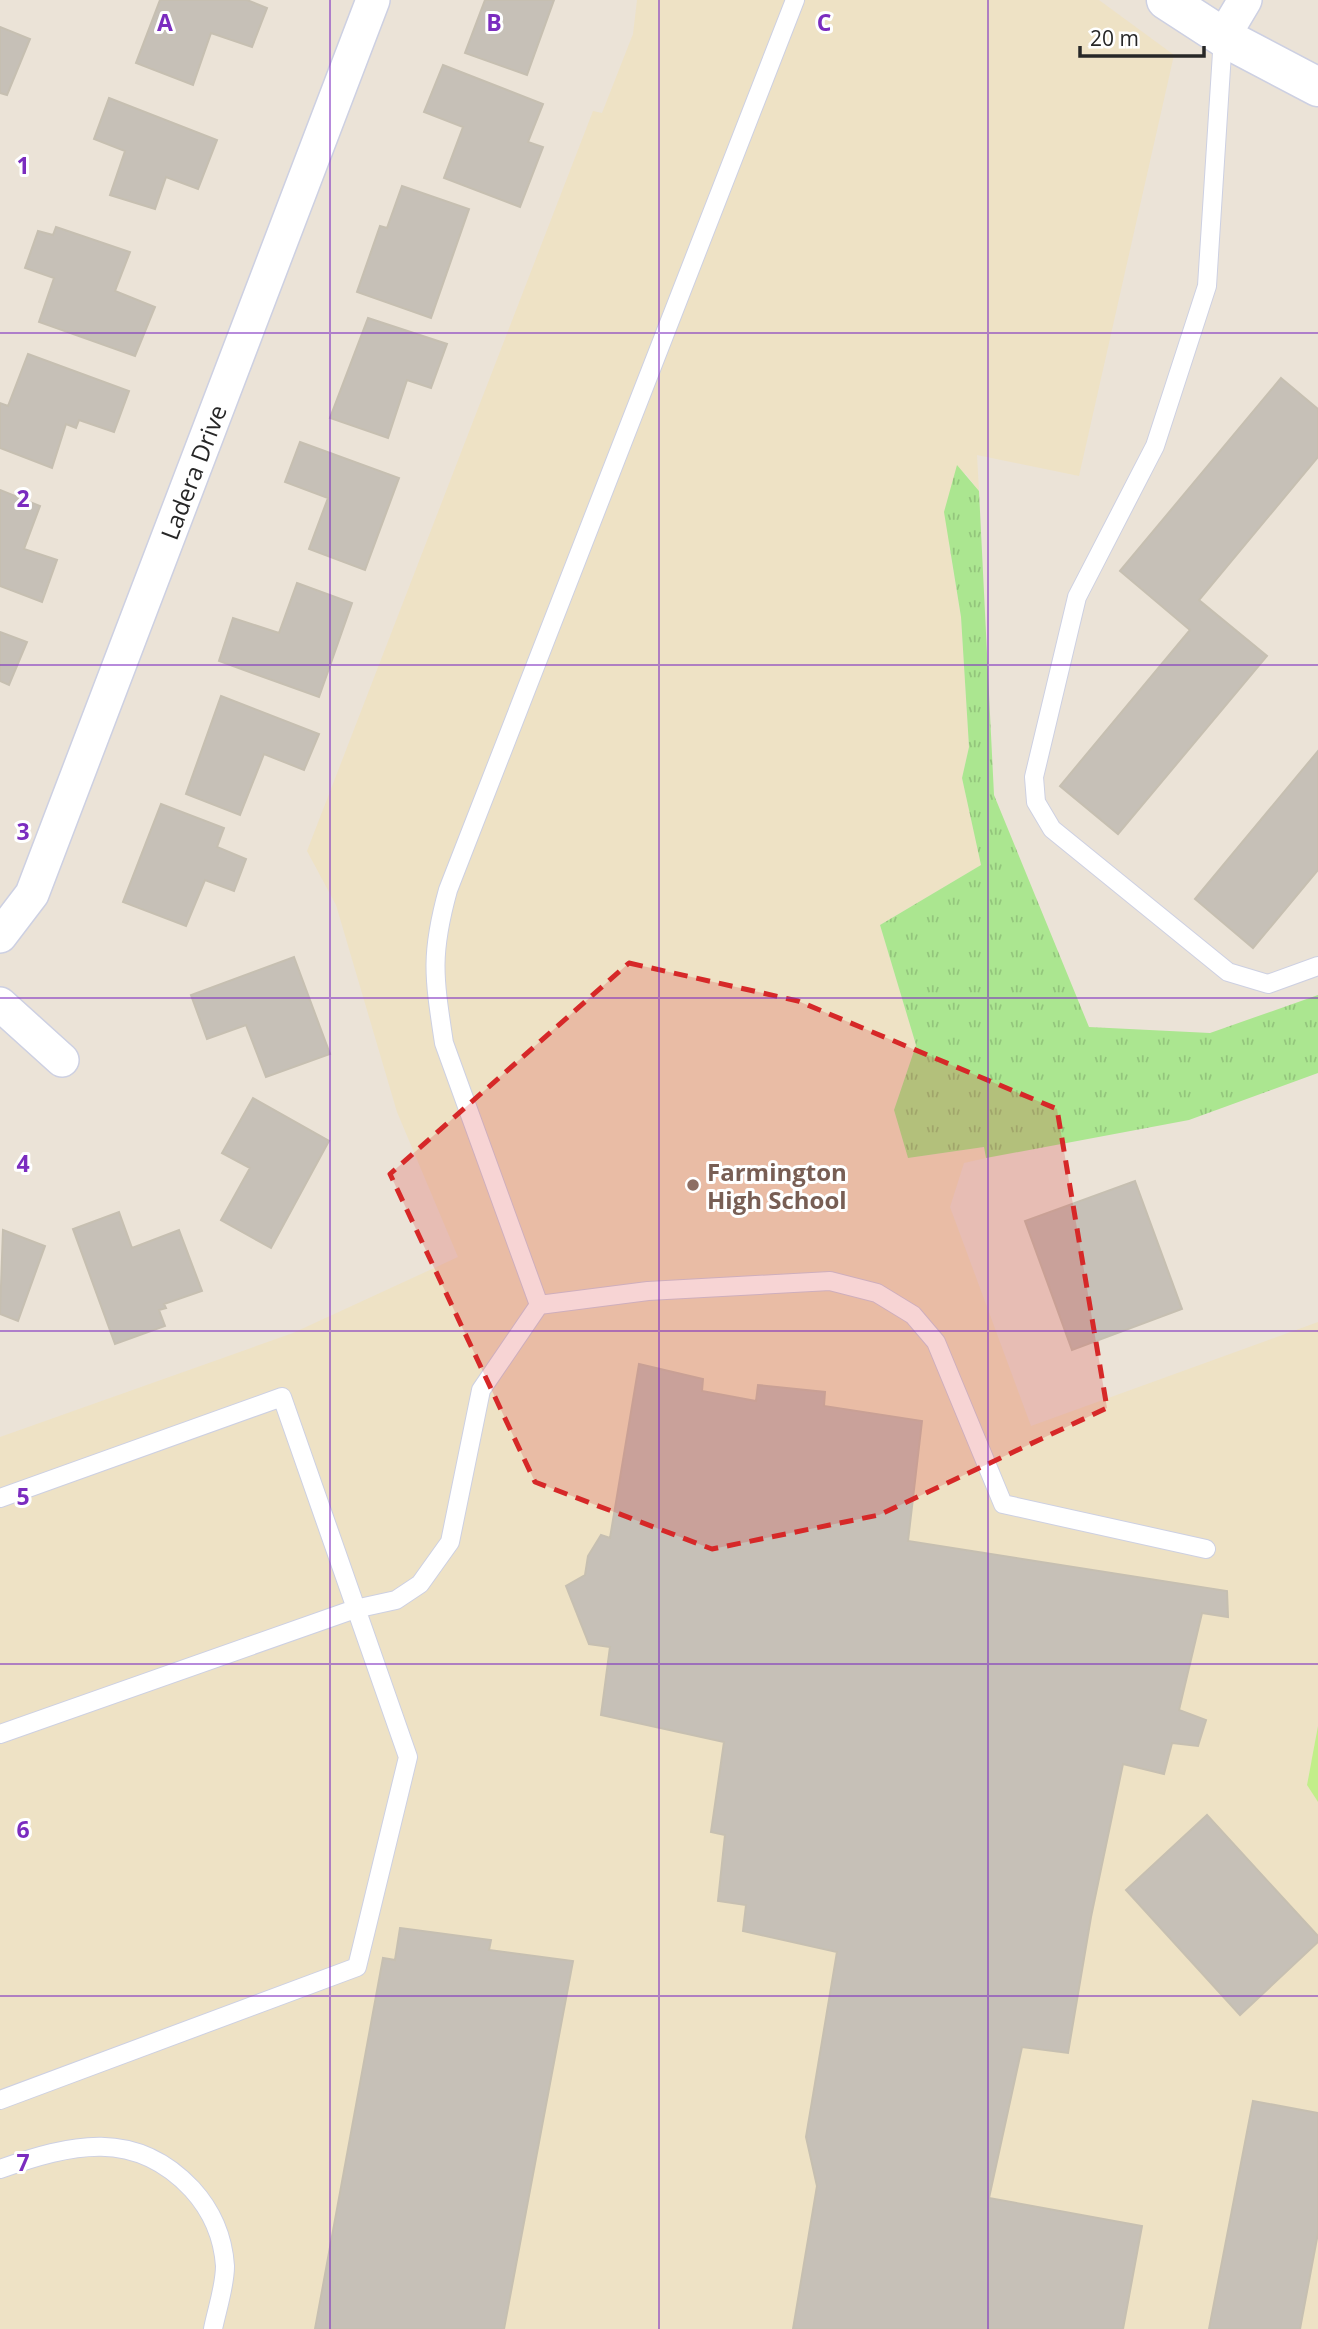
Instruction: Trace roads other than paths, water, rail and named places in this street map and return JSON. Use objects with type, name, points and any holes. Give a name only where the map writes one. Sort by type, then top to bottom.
[{"type":"street","name":"Ladera Drive","points":[[0,936],[32,894],[373,0]]},
{"type":"street","points":[[1166,0],[1223,37],[1318,87]]},
{"type":"street","points":[[1223,37],[1245,0]]},
{"type":"street","points":[[0,1004],[62,1060]]},
{"type":"lane","points":[[539,1305],[444,1042],[435,980],[436,933],[448,890],[795,0]]},
{"type":"lane","points":[[1223,37],[1207,286],[1155,446],[1077,597],[1034,777],[1036,802],[1052,829],[1228,972],[1268,984],[1318,966]]},
{"type":"lane","points":[[0,1734],[355,1609],[396,1600],[420,1584],[450,1542],[481,1390],[539,1305],[648,1291],[830,1280],[877,1293],[913,1315],[936,1342],[1003,1504],[1206,1549]]},
{"type":"lane","points":[[0,1498],[282,1397],[408,1757],[357,1968],[0,2100]]},
{"type":"lane","points":[[0,2169],[49,2152],[91,2146],[133,2148],[175,2171],[206,2205],[221,2238],[225,2269],[213,2329]]},
{"type":"place","name":"Farmington High School","points":[[693,1185]]}]
